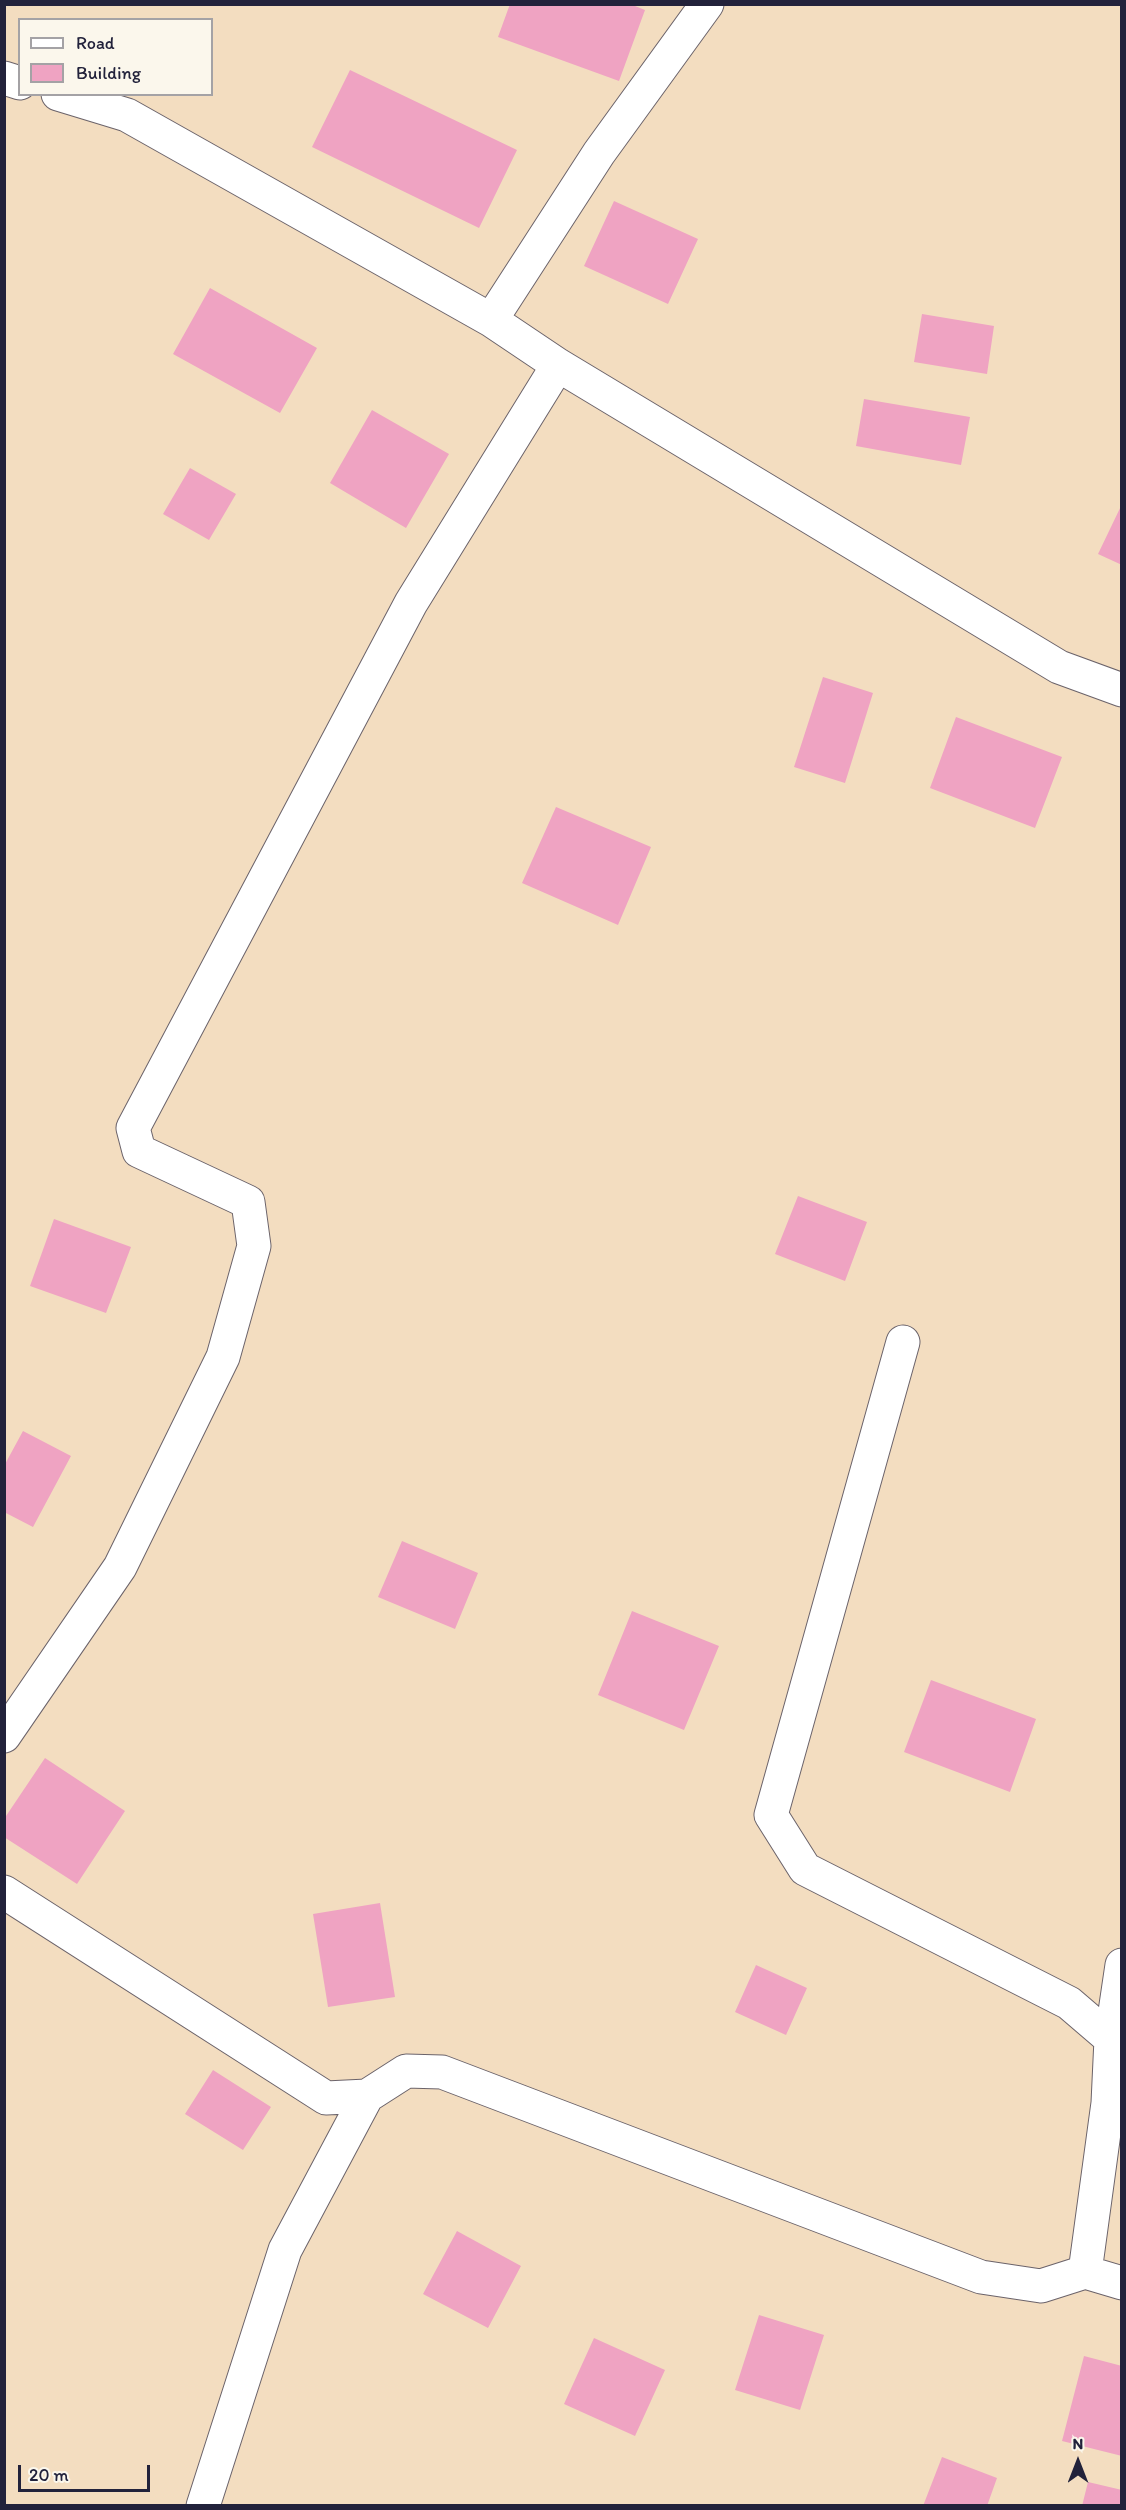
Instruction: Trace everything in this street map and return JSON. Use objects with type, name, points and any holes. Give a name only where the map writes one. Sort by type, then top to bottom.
[{"type":"street","points":[[490,320],[599,153],[706,4]]},
{"type":"street","points":[[64,96],[127,116],[490,320],[558,365],[1059,667],[1122,690]]},
{"type":"street","points":[[4,1736],[120,1567],[223,1357],[254,1246],[248,1202],[139,1151],[133,1128],[411,603],[558,365]]},
{"type":"street","points":[[903,1341],[771,1815],[805,1869],[1069,2003],[1111,2039]]},
{"type":"street","points":[[4,1893],[326,2098],[367,2096]]},
{"type":"street","points":[[1085,2272],[1108,2103],[1111,2039],[1122,1965]]},
{"type":"street","points":[[203,2505],[285,2250],[367,2096],[406,2071],[442,2073],[981,2277],[1041,2286],[1085,2272],[1122,2283]]},
{"type":"building","points":[[510,4],[630,4],[645,10],[619,81],[498,37]]},
{"type":"building","points":[[350,70],[517,150],[479,228],[312,147]]},
{"type":"building","points":[[614,201],[698,239],[668,304],[584,266]]},
{"type":"building","points":[[210,288],[317,348],[280,413],[173,354]]},
{"type":"building","points":[[922,314],[994,326],[987,374],[914,362]]},
{"type":"building","points":[[864,399],[970,417],[961,465],[856,446]]},
{"type":"building","points":[[372,410],[449,454],[406,528],[330,483]]},
{"type":"building","points":[[190,468],[236,494],[209,540],[163,514]]},
{"type":"building","points":[[1122,504],[1122,565],[1098,554]]},
{"type":"building","points":[[823,677],[873,693],[845,783],[794,767]]},
{"type":"building","points":[[956,717],[1062,757],[1035,828],[930,788]]},
{"type":"building","points":[[556,807],[651,847],[618,925],[522,883]]},
{"type":"building","points":[[798,1196],[867,1222],[845,1281],[775,1254]]},
{"type":"building","points":[[54,1219],[131,1247],[106,1313],[30,1286]]},
{"type":"building","points":[[23,1431],[71,1456],[33,1527],[4,1512],[4,1466]]},
{"type":"building","points":[[402,1541],[478,1573],[455,1629],[378,1597]]},
{"type":"building","points":[[632,1611],[719,1646],[684,1730],[598,1695]]},
{"type":"building","points":[[931,1680],[1036,1719],[1010,1792],[904,1752]]},
{"type":"building","points":[[45,1758],[125,1811],[77,1884],[4,1837],[4,1819]]},
{"type":"building","points":[[380,1903],[395,1997],[328,2007],[313,1914]]},
{"type":"building","points":[[756,1965],[807,1988],[786,2035],[735,2012]]},
{"type":"building","points":[[213,2070],[271,2107],[243,2150],[185,2114]]},
{"type":"building","points":[[457,2231],[521,2266],[488,2328],[423,2294]]},
{"type":"building","points":[[759,2315],[824,2335],[800,2410],[735,2390]]},
{"type":"building","points":[[594,2338],[665,2370],[635,2436],[564,2404]]},
{"type":"building","points":[[1084,2356],[1122,2366],[1122,2456],[1062,2441]]},
{"type":"building","points":[[942,2457],[997,2478],[987,2506],[923,2506]]},
{"type":"building","points":[[1088,2482],[1122,2490],[1122,2506],[1082,2506]]}]
